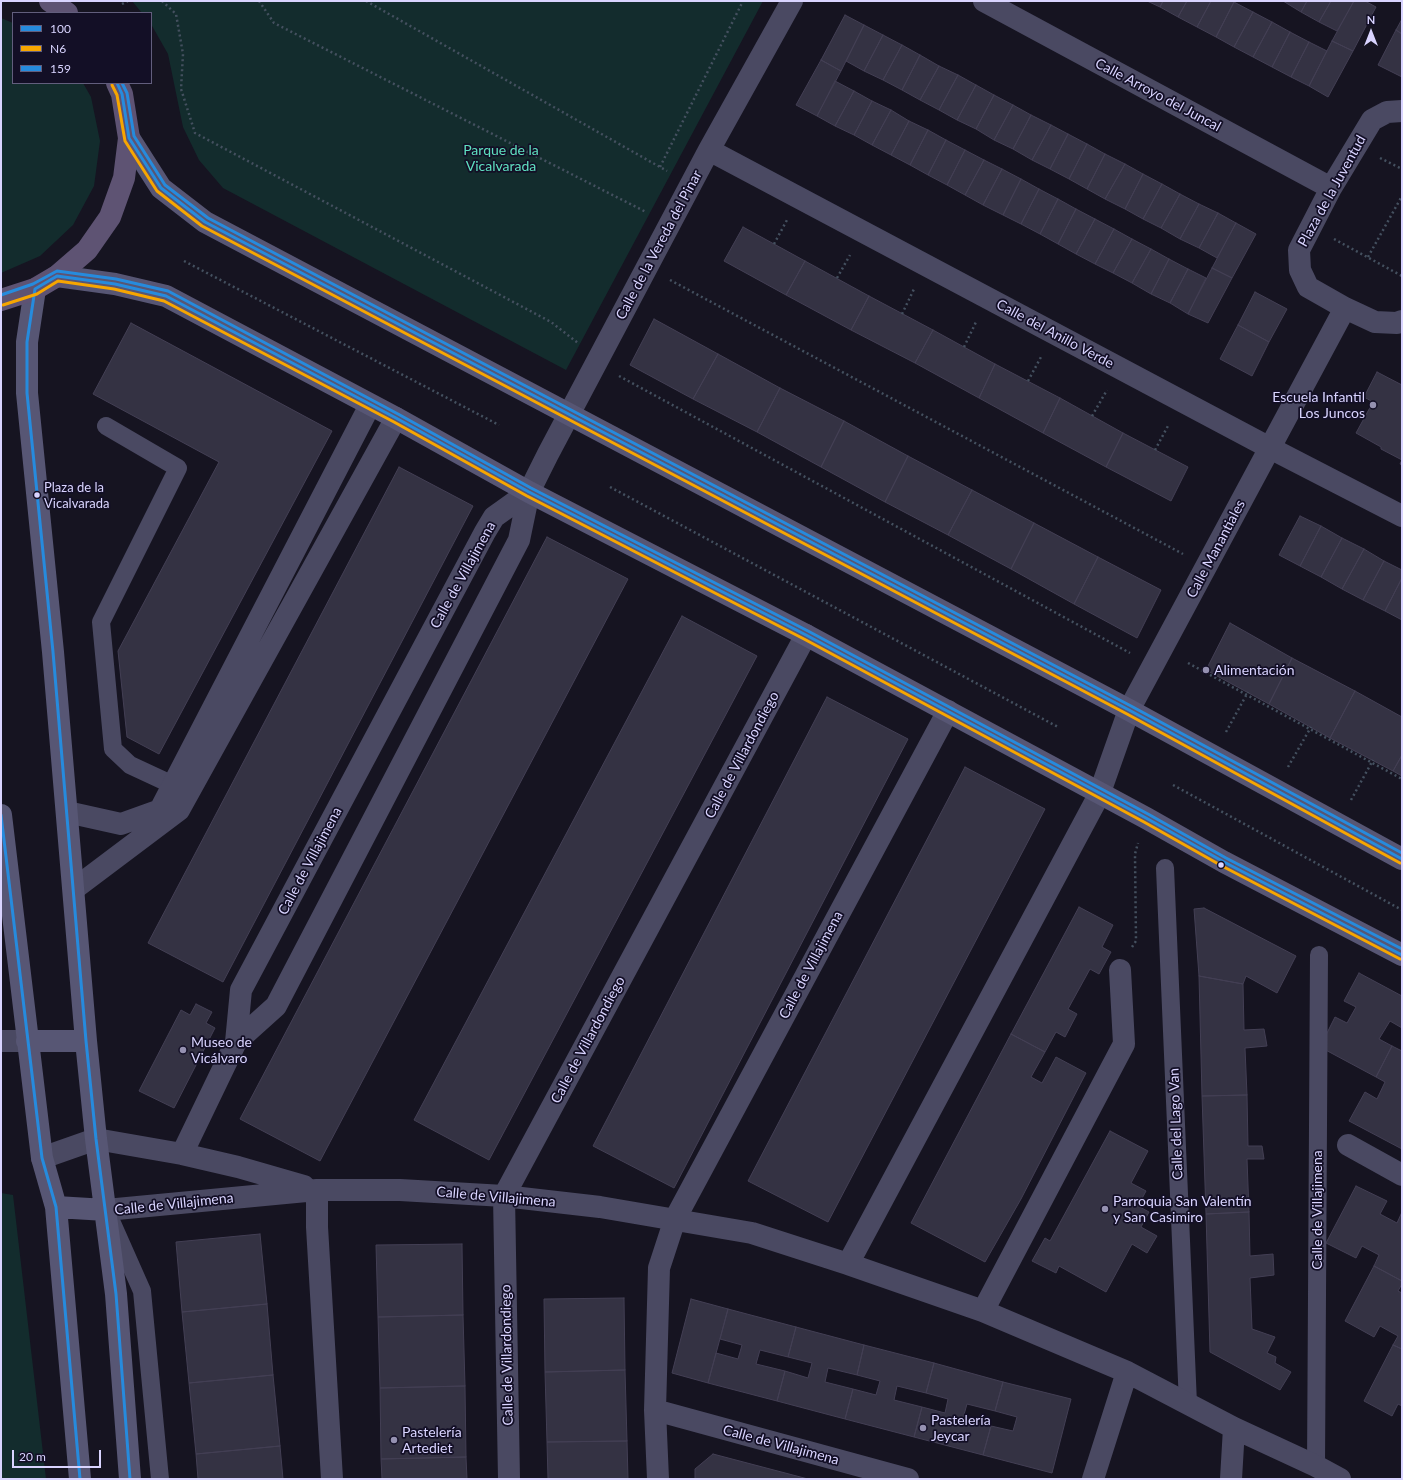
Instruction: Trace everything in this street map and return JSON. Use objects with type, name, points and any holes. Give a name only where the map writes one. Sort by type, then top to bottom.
[{"type":"main road","points":[[50,1],[66,12]]},
{"type":"main road","points":[[1,300],[35,289],[57,276],[87,250],[110,217],[124,178],[129,138],[122,94],[117,84]]},
{"type":"main road","points":[[129,138],[161,188],[205,222],[1129,710],[1402,859]]},
{"type":"main road","points":[[57,276],[115,284],[166,296],[396,418],[529,492],[806,635],[1099,795],[1146,818],[1224,862],[1402,955]]},
{"type":"main road","points":[[35,289],[26,342],[27,393],[67,812],[86,1041],[96,1139],[116,1294],[130,1479]]},
{"type":"main road","points":[[1,814],[42,1158],[56,1207],[80,1479]]},
{"type":"main road","points":[[27,1041],[86,1041]]},
{"type":"main road","name":"Calle de Villajimena","points":[[56,1207],[106,1210]]},
{"type":"street","name":"Calle de la Vereda del Pinar","points":[[529,492],[709,150],[792,1]]},
{"type":"street","name":"Calle Arroyo del Juncal","points":[[984,1],[1331,188]]},
{"type":"street","name":"Plaza de la Juventud","points":[[1402,111],[1387,112],[1372,120],[1331,188],[1299,250],[1300,270],[1308,287],[1345,308],[1375,322],[1397,324],[1402,321]]},
{"type":"street","name":"Calle del Anillo Verde","points":[[709,150],[1270,448],[1402,516]]},
{"type":"street","name":"Calle Manantiales","points":[[1099,795],[1129,710],[1345,308]]},
{"type":"street","points":[[67,812],[121,824],[160,810],[370,405]]},
{"type":"street","points":[[74,889],[179,810],[396,418]]},
{"type":"street","name":"Calle de Villajimena","points":[[182,1154],[236,1042],[241,990],[485,532],[494,518],[529,492]]},
{"type":"street","name":"Calle de Villajimena","points":[[236,1042],[276,1006],[520,540],[529,492]]},
{"type":"street","name":"Calle de Villardondiego","points":[[509,1479],[504,1196],[806,635]]},
{"type":"street","name":"Calle de Villajimena","points":[[658,1479],[655,1410],[659,1268],[675,1219],[948,712]]},
{"type":"street","points":[[848,1264],[1099,795]]},
{"type":"street","points":[[983,1311],[1124,1044],[1120,970]]},
{"type":"street","points":[[1,1041],[27,1041]]},
{"type":"street","name":"Calle de Villajimena","points":[[42,1158],[96,1139],[182,1154],[238,1167],[317,1190]]},
{"type":"street","points":[[1348,1144],[1402,1175]]},
{"type":"street","points":[[317,1190],[317,1234],[332,1479]]},
{"type":"street","name":"Calle de Villajimena","points":[[106,1210],[317,1190],[400,1190],[504,1196],[600,1207],[752,1233],[848,1264],[983,1311],[1127,1372],[1234,1428],[1316,1466],[1340,1479]]},
{"type":"street","points":[[1093,1479],[1127,1372]]},
{"type":"street","name":"Calle de Villajimena","points":[[655,1410],[908,1479]]},
{"type":"street","points":[[1231,1479],[1234,1428]]},
{"type":"lane","points":[[106,426],[178,468],[101,622],[113,749],[130,765],[173,785]]},
{"type":"lane","name":"Calle del Lago Van","points":[[1165,868],[1188,1404]]},
{"type":"lane","name":"Calle de Villajimena","points":[[1316,1466],[1319,955]]},
{"type":"lane","points":[[106,1210],[142,1291],[160,1479]]},
{"type":"path","points":[[122,4],[128,1]]},
{"type":"path","points":[[162,1],[176,14],[183,54],[181,89],[195,133],[551,322],[583,347]]},
{"type":"path","points":[[259,1],[274,23],[652,216]]},
{"type":"path","points":[[366,1],[674,174]]},
{"type":"path","points":[[660,167],[743,1]]},
{"type":"path","points":[[1368,257],[1402,196]]},
{"type":"path","points":[[774,244],[789,215]]},
{"type":"path","points":[[1312,226],[1402,276]]},
{"type":"path","points":[[837,278],[853,249]]},
{"type":"path","points":[[184,261],[499,425]]},
{"type":"path","points":[[668,279],[1186,556]]},
{"type":"path","points":[[902,314],[918,283]]},
{"type":"path","points":[[964,347],[980,317]]},
{"type":"path","points":[[1028,381],[1045,351]]},
{"type":"path","points":[[617,375],[1132,654]]},
{"type":"path","points":[[1092,416],[1110,386]]},
{"type":"path","points":[[1155,450],[1171,418]]},
{"type":"path","points":[[610,487],[1058,727]]},
{"type":"path","points":[[1188,664],[1247,694],[1402,779]]},
{"type":"path","points":[[1226,733],[1247,694]]},
{"type":"path","points":[[1288,767],[1310,728]]},
{"type":"path","points":[[1350,803],[1372,762]]},
{"type":"path","points":[[1173,785],[1402,910]]},
{"type":"path","points":[[1120,970],[1136,941],[1135,854],[1146,818]]},
{"type":"green space","name":"Parque de la Vicalvarada","points":[[132,1],[763,1],[566,370],[223,188],[199,160],[183,127],[168,54],[152,26],[152,12],[141,12]]},
{"type":"green space","points":[[1,18],[12,23],[12,84],[84,84],[91,97],[100,141],[94,186],[73,225],[40,256],[1,273]]},
{"type":"green space","points":[[1,1193],[13,1195],[46,1479],[1,1479]]},
{"type":"building","points":[[1147,1],[1163,1],[1160,7]]},
{"type":"building","points":[[1163,1],[1187,1],[1178,17],[1160,7]]},
{"type":"building","points":[[1187,1],[1211,1],[1197,27],[1178,17]]},
{"type":"building","points":[[1211,1],[1234,2],[1216,37],[1197,27]]},
{"type":"building","points":[[1283,1],[1307,1],[1301,12]]},
{"type":"building","points":[[1307,1],[1331,1],[1319,22],[1301,12]]},
{"type":"building","points":[[1331,1],[1354,1],[1337,31],[1319,22]]},
{"type":"building","points":[[1354,1],[1365,1],[1376,7],[1353,51],[1332,41]]},
{"type":"building","points":[[1234,2],[1253,12],[1234,47],[1216,37]]},
{"type":"building","points":[[1253,12],[1272,22],[1253,57],[1234,47]]},
{"type":"building","points":[[845,15],[864,25],[841,71],[821,60]]},
{"type":"building","points":[[1402,19],[1402,34],[1396,30]]},
{"type":"building","points":[[1272,22],[1290,32],[1272,67],[1253,57]]},
{"type":"building","points":[[864,25],[883,35],[864,71],[846,61]]},
{"type":"building","points":[[1396,30],[1402,34],[1402,77],[1378,65]]},
{"type":"building","points":[[1290,32],[1309,42],[1291,77],[1272,67]]},
{"type":"building","points":[[883,35],[902,45],[883,80],[864,71]]},
{"type":"building","points":[[1332,41],[1353,51],[1328,97],[1309,86]]},
{"type":"building","points":[[1309,42],[1327,51],[1309,86],[1291,77]]},
{"type":"building","points":[[902,45],[920,55],[902,90],[883,80]]},
{"type":"building","points":[[920,55],[939,66],[920,100],[902,90]]},
{"type":"building","points":[[821,60],[841,71],[817,116],[796,105]]},
{"type":"building","points":[[939,66],[958,75],[939,110],[920,100]]},
{"type":"building","points":[[958,75],[976,85],[957,120],[939,110]]},
{"type":"building","points":[[835,81],[854,91],[835,126],[817,116]]},
{"type":"building","points":[[976,85],[994,95],[976,129],[957,120]]},
{"type":"building","points":[[854,91],[872,101],[854,135],[835,126]]},
{"type":"building","points":[[994,95],[1013,105],[994,140],[976,129]]},
{"type":"building","points":[[872,101],[891,110],[872,145],[854,135]]},
{"type":"building","points":[[1013,105],[1031,115],[1013,149],[994,140]]},
{"type":"building","points":[[891,110],[909,121],[891,155],[872,145]]},
{"type":"building","points":[[1031,115],[1051,125],[1032,160],[1013,149]]},
{"type":"building","points":[[909,121],[928,130],[910,165],[891,155]]},
{"type":"building","points":[[1051,125],[1068,134],[1050,169],[1032,160]]},
{"type":"building","points":[[928,130],[946,140],[928,175],[910,165]]},
{"type":"building","points":[[1068,134],[1087,144],[1069,179],[1050,169]]},
{"type":"building","points":[[946,140],[965,150],[947,185],[928,175]]},
{"type":"building","points":[[1087,144],[1105,154],[1087,189],[1069,179]]},
{"type":"building","points":[[965,150],[984,160],[965,195],[947,185]]},
{"type":"building","points":[[1105,154],[1125,164],[1105,199],[1087,189]]},
{"type":"building","points":[[984,160],[1002,169],[983,205],[965,195]]},
{"type":"building","points":[[1125,164],[1143,174],[1125,209],[1105,199]]},
{"type":"building","points":[[1002,169],[1021,179],[1003,215],[983,205]]},
{"type":"building","points":[[1143,174],[1162,184],[1143,219],[1125,209]]},
{"type":"building","points":[[1021,179],[1039,189],[1021,224],[1003,215]]},
{"type":"building","points":[[1162,184],[1180,194],[1161,228],[1143,219]]},
{"type":"building","points":[[1039,189],[1058,199],[1040,234],[1021,224]]},
{"type":"building","points":[[1180,194],[1199,204],[1180,239],[1161,228]]},
{"type":"building","points":[[1058,199],[1076,209],[1058,244],[1040,234]]},
{"type":"building","points":[[1199,204],[1218,213],[1199,248],[1180,239]]},
{"type":"building","points":[[1076,209],[1095,219],[1076,254],[1058,244]]},
{"type":"building","points":[[1218,213],[1236,223],[1217,258],[1199,248]]},
{"type":"building","points":[[1095,219],[1114,229],[1095,264],[1076,254]]},
{"type":"building","points":[[1236,223],[1256,234],[1232,278],[1212,268]]},
{"type":"building","points":[[743,227],[805,261],[786,295],[724,261]]},
{"type":"building","points":[[1114,229],[1132,239],[1113,273],[1095,264]]},
{"type":"building","points":[[1132,239],[1151,249],[1132,283],[1113,273]]},
{"type":"building","points":[[1151,249],[1169,259],[1151,294],[1132,283]]},
{"type":"building","points":[[1169,259],[1188,269],[1170,303],[1151,294]]},
{"type":"building","points":[[805,261],[869,296],[851,330],[786,295]]},
{"type":"building","points":[[1212,268],[1232,278],[1208,323],[1188,314]]},
{"type":"building","points":[[1188,269],[1206,278],[1188,314],[1170,303]]},
{"type":"building","points":[[1255,292],[1287,309],[1269,342],[1238,325]]},
{"type":"building","points":[[869,296],[933,330],[915,363],[851,330]]},
{"type":"building","points":[[654,319],[718,354],[693,399],[630,365]]},
{"type":"building","points":[[131,323],[332,431],[159,754],[127,737],[118,651],[219,462],[93,394]]},
{"type":"building","points":[[1238,325],[1269,342],[1252,376],[1220,359]]},
{"type":"building","points":[[933,330],[995,364],[979,398],[915,363]]},
{"type":"building","points":[[718,354],[780,388],[757,432],[693,399]]},
{"type":"building","points":[[995,364],[1060,398],[1043,433],[979,398]]},
{"type":"building","points":[[1377,372],[1402,385],[1402,460],[1356,433],[1373,402],[1364,397]]},
{"type":"building","points":[[780,388],[844,421],[821,467],[757,432]]},
{"type":"building","points":[[1060,398],[1123,433],[1106,467],[1043,433]]},
{"type":"building","points":[[844,421],[908,456],[885,502],[821,467]]},
{"type":"building","points":[[1123,433],[1188,467],[1171,501],[1106,467]]},
{"type":"building","points":[[908,456],[972,490],[948,535],[885,502]]},
{"type":"building","points":[[399,467],[473,506],[223,982],[148,943]]},
{"type":"building","points":[[972,490],[1034,523],[1011,569],[948,535]]},
{"type":"building","points":[[1300,516],[1321,526],[1300,566],[1279,555]]},
{"type":"building","points":[[1034,523],[1098,557],[1074,604],[1011,569]]},
{"type":"building","points":[[1321,526],[1342,538],[1321,577],[1300,566]]},
{"type":"building","points":[[547,537],[628,579],[320,1161],[240,1119]]},
{"type":"building","points":[[1342,538],[1364,549],[1342,589],[1321,577]]},
{"type":"building","points":[[1364,549],[1384,561],[1363,600],[1342,589]]},
{"type":"building","points":[[1098,557],[1161,590],[1137,638],[1074,604]]},
{"type":"building","points":[[1384,561],[1402,570],[1402,578],[1385,611],[1363,600]]},
{"type":"building","points":[[1402,578],[1402,620],[1385,611]]},
{"type":"building","points":[[682,616],[757,656],[489,1160],[414,1120]]},
{"type":"building","points":[[1230,623],[1292,658],[1269,704],[1206,670]]},
{"type":"building","points":[[1292,658],[1355,691],[1330,738],[1269,704]]},
{"type":"building","points":[[1355,691],[1402,717],[1402,755],[1393,771],[1330,738]]},
{"type":"building","points":[[827,697],[908,739],[674,1188],[593,1146]]},
{"type":"building","points":[[1402,755],[1402,776],[1393,771]]},
{"type":"building","points":[[965,767],[1045,809],[828,1222],[748,1181]]},
{"type":"building","points":[[1079,907],[1113,925],[1102,947],[1111,952],[1099,974],[1090,969],[1068,1009],[1077,1014],[1065,1037],[1056,1032],[1045,1052],[1011,1034]]},
{"type":"building","points":[[1204,908],[1296,956],[1277,993],[1246,976],[1243,984],[1199,976],[1194,909]]},
{"type":"building","points":[[1359,973],[1402,996],[1402,1028],[1390,1021],[1379,1039],[1392,1046],[1376,1077],[1320,1047],[1335,1017],[1347,1023],[1356,1007],[1344,1001]]},
{"type":"building","points":[[1199,976],[1243,984],[1244,1030],[1264,1029],[1267,1046],[1245,1048],[1247,1095],[1202,1096]]},
{"type":"building","name":"Museo de Vicálvaro","points":[[196,1004],[212,1012],[206,1023],[215,1028],[174,1108],[139,1091],[181,1010],[190,1015]]},
{"type":"building","points":[[1011,1034],[1045,1052],[1031,1077],[1042,1083],[1056,1057],[1086,1073],[1021,1199],[985,1262],[911,1223]]},
{"type":"building","points":[[1392,1046],[1402,1051],[1402,1149],[1349,1121],[1365,1092],[1377,1099],[1385,1082],[1376,1077]]},
{"type":"building","points":[[1247,1095],[1248,1146],[1262,1146],[1264,1159],[1247,1159],[1249,1212],[1206,1214],[1202,1096]]},
{"type":"building","name":"Parroquia San Valentín y San Casimiro","points":[[1110,1131],[1148,1151],[1131,1183],[1146,1191],[1138,1206],[1149,1212],[1141,1227],[1157,1236],[1147,1253],[1132,1244],[1106,1292],[1059,1266],[1056,1273],[1032,1261],[1045,1238],[1050,1241]]},
{"type":"building","points":[[1356,1186],[1387,1201],[1380,1214],[1397,1223],[1402,1212],[1402,1281],[1374,1266],[1379,1255],[1362,1246],[1356,1258],[1326,1243]]},
{"type":"building","points":[[1249,1212],[1250,1256],[1273,1254],[1274,1275],[1250,1278],[1252,1329],[1275,1337],[1267,1353],[1276,1357],[1275,1363],[1291,1372],[1280,1390],[1210,1352],[1206,1214]]},
{"type":"building","points":[[260,1234],[267,1304],[182,1312],[176,1242]]},
{"type":"building","points":[[462,1244],[463,1315],[378,1317],[376,1245]]},
{"type":"building","points":[[1374,1266],[1402,1281],[1398,1291],[1402,1293],[1402,1349],[1393,1345],[1398,1336],[1380,1326],[1374,1337],[1345,1321]]},
{"type":"building","points":[[624,1298],[625,1370],[545,1372],[544,1299]]},
{"type":"building","points":[[691,1299],[728,1309],[708,1383],[672,1373]]},
{"type":"building","points":[[267,1304],[273,1375],[189,1383],[182,1312]]},
{"type":"building","points":[[728,1309],[796,1327],[788,1357],[760,1350],[756,1364],[785,1371],[777,1401],[708,1383],[716,1353],[738,1359],[742,1345],[720,1339]]},
{"type":"building","points":[[463,1315],[465,1386],[380,1388],[378,1317]]},
{"type":"building","points":[[796,1327],[864,1345],[857,1375],[828,1368],[825,1382],[853,1389],[845,1419],[777,1401],[785,1371],[808,1378],[812,1363],[788,1357]]},
{"type":"building","points":[[864,1345],[934,1363],[926,1393],[897,1386],[894,1400],[922,1407],[914,1437],[845,1419],[853,1389],[876,1395],[880,1381],[857,1375]]},
{"type":"building","points":[[1393,1345],[1402,1349],[1402,1406],[1398,1404],[1392,1416],[1364,1401]]},
{"type":"building","points":[[934,1363],[1003,1382],[995,1411],[967,1404],[963,1418],[991,1426],[983,1455],[914,1437],[922,1407],[945,1413],[948,1399],[926,1393]]},
{"type":"building","points":[[625,1370],[627,1441],[547,1442],[545,1372]]},
{"type":"building","points":[[273,1375],[280,1446],[196,1454],[189,1383]]},
{"type":"building","points":[[1003,1382],[1071,1399],[1052,1473],[983,1455],[991,1426],[1013,1431],[1017,1417],[995,1411]]},
{"type":"building","points":[[465,1386],[466,1457],[381,1459],[380,1388]]},
{"type":"building","points":[[627,1441],[628,1479],[548,1479],[547,1442]]},
{"type":"building","points":[[280,1446],[283,1479],[198,1479],[196,1454]]},
{"type":"building","points":[[713,1454],[808,1479],[695,1479],[695,1469]]},
{"type":"building","points":[[466,1457],[467,1479],[382,1479],[381,1459]]},
{"type":"transit line","name":"100","points":[[117,84],[122,94],[129,138],[161,188],[205,222],[1129,710],[1402,859]]},
{"type":"transit line","name":"159","points":[[122,84],[127,93],[134,136],[165,185],[208,218],[1131,706],[1402,853]]},
{"type":"transit line","name":"N6","points":[[112,85],[117,95],[125,141],[157,191],[202,226],[1127,714],[1400,863]]},
{"type":"transit line","name":"159","points":[[1,295],[33,284],[57,271],[116,279],[168,291],[398,414],[531,488],[808,631],[1148,814],[1226,858],[1402,949]]},
{"type":"transit line","name":"100","points":[[130,1479],[116,1294],[96,1139],[86,1041],[53,652],[27,393],[27,342],[35,289],[57,276],[115,284],[166,296],[396,418],[529,492],[806,635],[1146,818],[1224,862],[1402,955]]},
{"type":"transit line","name":"N6","points":[[3,305],[37,294],[58,281],[114,289],[164,301],[394,422],[527,496],[804,639],[1144,822],[1222,866],[1400,959]]},
{"type":"transit line","name":"100","points":[[1,815],[42,1158],[56,1207],[80,1479]]},
{"type":"place","name":"Escuela Infantil Los Juncos","points":[[1373,405]]},
{"type":"place","name":"Plaza de la Vicalvarada","points":[[37,495]]},
{"type":"place","name":"Alimentación","points":[[1206,670]]},
{"type":"place","name":"Museo de Vicálvaro","points":[[183,1050]]},
{"type":"place","name":"Parroquia San Valentín y San Casimiro","points":[[1105,1209]]},
{"type":"place","name":"Pastelería Jeycar","points":[[923,1428]]},
{"type":"place","name":"Pastelería Artediet","points":[[394,1440]]}]
